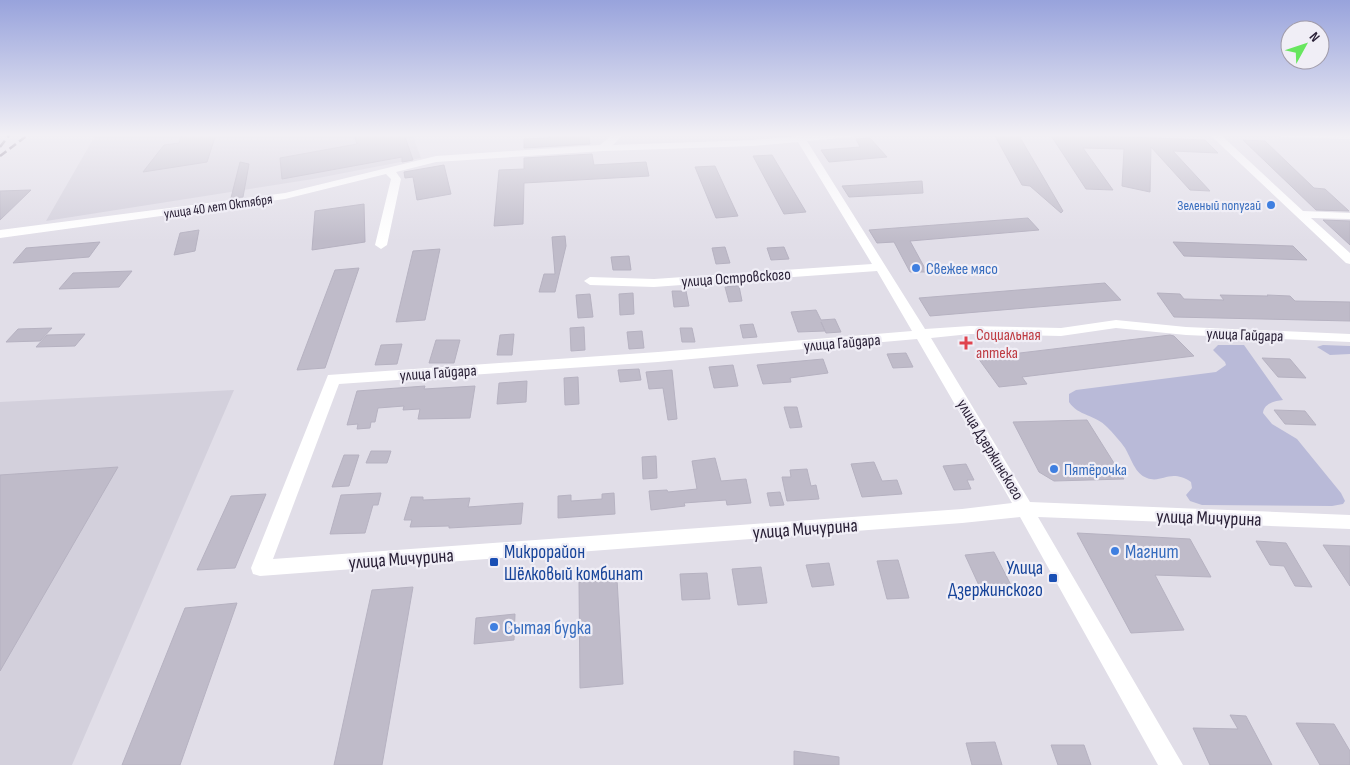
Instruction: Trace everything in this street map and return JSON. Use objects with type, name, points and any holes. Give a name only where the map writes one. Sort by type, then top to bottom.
[{"type":"street","name":"улица 40 лет Октября","points":[[0,234],[284,196],[394,170]]},
{"type":"street","name":"улица Дзержинского","points":[[820,170],[923,335],[1027,509],[1171,765]]},
{"type":"street","points":[[1253,170],[1350,260]]},
{"type":"street","points":[[381,245],[396,178],[389,171]]},
{"type":"street","points":[[1301,214],[1350,216]]},
{"type":"street","name":"улица Островского","points":[[590,281],[654,283],[881,267]]},
{"type":"street","name":"улица Гайдара","points":[[260,568],[333,379],[658,358],[970,330],[1061,332],[1116,324],[1186,331],[1350,338]]},
{"type":"street","name":"улица Мичурина","points":[[260,568],[578,546],[962,516],[1027,509],[1350,522]]},
{"type":"shaded area","points":[[75,170],[361,170],[313,179],[46,221]]},
{"type":"shaded area","points":[[1218,345],[1244,345],[1283,400],[1268,405],[1263,413],[1272,424],[1297,439],[1341,493],[1345,501],[1343,504],[1332,506],[1202,505],[1190,501],[1186,495],[1192,488],[1191,482],[1177,476],[1152,479],[1143,476],[1136,469],[1125,448],[1103,423],[1077,410],[1069,402],[1069,394],[1076,390],[1216,372],[1226,365],[1213,350]]},
{"type":"shaded area","points":[[1323,345],[1350,346],[1350,354],[1330,355],[1317,347]]},
{"type":"shaded area","points":[[234,390],[72,765],[0,765],[0,402]]},
{"type":"building","points":[[238,170],[248,170],[243,197],[231,198]]},
{"type":"building","points":[[281,170],[333,170],[282,179]]},
{"type":"building","points":[[417,170],[445,170],[451,194],[417,200],[413,177],[405,178],[404,172]]},
{"type":"building","points":[[499,170],[648,170],[649,176],[524,183],[523,224],[494,226]]},
{"type":"building","points":[[696,170],[717,170],[738,216],[716,218]]},
{"type":"building","points":[[760,170],[781,170],[806,212],[784,214]]},
{"type":"building","points":[[1014,170],[1039,170],[1063,211],[1061,213],[1030,186],[1022,185]]},
{"type":"building","points":[[1073,170],[1098,170],[1113,190],[1086,189]]},
{"type":"building","points":[[1123,170],[1150,170],[1150,192],[1122,186]]},
{"type":"building","points":[[1172,170],[1190,170],[1210,191],[1190,190]]},
{"type":"building","points":[[1274,170],[1295,170],[1314,188],[1325,189],[1349,211],[1316,210]]},
{"type":"building","points":[[922,181],[923,193],[849,197],[842,186]]},
{"type":"building","points":[[31,190],[0,220],[0,191]]},
{"type":"building","points":[[364,204],[365,242],[312,250],[315,211]]},
{"type":"building","points":[[1028,218],[1039,230],[910,241],[927,272],[910,272],[894,242],[877,243],[869,230]]},
{"type":"building","points":[[1323,220],[1350,221],[1350,245]]},
{"type":"building","points":[[199,230],[195,251],[174,255],[180,233]]},
{"type":"building","points":[[565,236],[566,246],[555,292],[539,292],[544,274],[555,274],[552,237]]},
{"type":"building","points":[[100,242],[89,257],[13,263],[26,248]]},
{"type":"building","points":[[1173,242],[1293,246],[1307,260],[1184,256]]},
{"type":"building","points":[[725,247],[730,263],[716,264],[712,248]]},
{"type":"building","points":[[784,247],[789,259],[771,260],[767,248]]},
{"type":"building","points":[[440,249],[425,320],[396,322],[413,251]]},
{"type":"building","points":[[629,256],[631,270],[613,270],[611,257]]},
{"type":"building","points":[[359,268],[325,368],[297,370],[335,270]]},
{"type":"building","points":[[132,271],[119,287],[59,289],[73,273]]},
{"type":"building","points":[[1105,283],[1121,300],[930,316],[919,298]]},
{"type":"building","points":[[739,286],[742,301],[729,302],[725,287]]},
{"type":"building","points":[[672,291],[686,291],[689,306],[674,307]]},
{"type":"building","points":[[633,293],[634,314],[620,315],[619,294]]},
{"type":"building","points":[[1157,293],[1180,294],[1184,299],[1224,300],[1220,295],[1267,295],[1290,296],[1295,301],[1350,302],[1350,321],[1174,317]]},
{"type":"building","points":[[590,294],[593,317],[578,318],[576,295]]},
{"type":"building","points":[[816,310],[821,320],[835,319],[841,332],[826,333],[821,322],[825,331],[798,332],[791,312]]},
{"type":"building","points":[[753,324],[757,337],[743,338],[740,325]]},
{"type":"building","points":[[584,327],[585,350],[571,351],[570,328]]},
{"type":"building","points":[[52,328],[40,341],[6,342],[18,329]]},
{"type":"building","points":[[680,328],[692,328],[695,342],[682,342]]},
{"type":"building","points":[[642,331],[644,348],[629,349],[627,332]]},
{"type":"building","points":[[85,334],[75,346],[36,347],[47,335]]},
{"type":"building","points":[[514,334],[512,355],[497,355],[500,335]]},
{"type":"building","points":[[1174,336],[1194,356],[1022,377],[1027,384],[999,387],[978,358]]},
{"type":"building","points":[[436,340],[460,340],[454,363],[429,363]]},
{"type":"building","points":[[402,344],[397,364],[375,365],[381,345]]},
{"type":"building","points":[[906,353],[913,367],[893,368],[887,354]]},
{"type":"building","points":[[1262,358],[1290,359],[1306,378],[1278,377]]},
{"type":"building","points":[[823,359],[828,373],[790,378],[791,382],[763,384],[757,365]]},
{"type":"building","points":[[733,365],[738,386],[714,388],[709,367]]},
{"type":"building","points":[[639,369],[641,380],[620,382],[618,370]]},
{"type":"building","points":[[672,370],[677,419],[668,420],[663,388],[649,389],[646,372]]},
{"type":"building","points":[[578,377],[579,404],[565,405],[564,378]]},
{"type":"building","points":[[527,381],[526,402],[497,404],[499,383]]},
{"type":"building","points":[[425,386],[424,389],[475,386],[470,418],[418,419],[420,409],[403,410],[404,406],[378,408],[375,422],[371,422],[370,428],[357,429],[358,424],[347,425],[357,391]]},
{"type":"building","points":[[784,407],[797,407],[802,427],[790,428]]},
{"type":"building","points":[[1274,410],[1305,411],[1316,425],[1285,424]]},
{"type":"building","points":[[1087,420],[1124,479],[1054,481],[1039,472],[1013,422]]},
{"type":"building","points":[[371,451],[391,451],[387,463],[366,463]]},
{"type":"building","points":[[344,455],[359,455],[349,486],[332,487]]},
{"type":"building","points":[[656,456],[657,478],[643,479],[642,457]]},
{"type":"building","points":[[715,458],[721,481],[746,479],[751,503],[727,505],[726,500],[684,503],[685,506],[651,510],[649,491],[667,490],[668,492],[697,489],[692,461]]},
{"type":"building","points":[[874,462],[882,481],[897,480],[902,494],[862,497],[851,464]]},
{"type":"building","points":[[966,464],[974,480],[967,480],[971,489],[954,490],[943,466]]},
{"type":"building","points":[[118,467],[0,671],[0,475]]},
{"type":"building","points":[[807,469],[811,486],[816,485],[819,499],[787,501],[782,477],[791,477],[790,470]]},
{"type":"building","points":[[780,492],[784,505],[770,506],[767,493]]},
{"type":"building","points":[[381,493],[378,505],[373,505],[365,533],[330,534],[341,495]]},
{"type":"building","points":[[614,493],[615,514],[558,518],[558,496],[571,495],[571,501],[602,499],[602,494]]},
{"type":"building","points":[[266,494],[235,568],[197,570],[231,496]]},
{"type":"building","points":[[411,497],[423,497],[423,500],[470,498],[468,507],[523,503],[521,524],[449,528],[449,526],[410,527],[412,520],[404,520]]},
{"type":"building","points":[[1077,533],[1190,539],[1211,577],[1155,575],[1184,630],[1131,633]]},
{"type":"building","points":[[1256,541],[1286,543],[1312,587],[1295,586],[1284,566],[1270,565]]},
{"type":"building","points":[[1323,545],[1350,546],[1350,586]]},
{"type":"building","points":[[994,552],[1013,589],[982,592],[965,555]]},
{"type":"building","points":[[898,560],[909,598],[887,599],[877,561]]},
{"type":"building","points":[[829,563],[834,585],[812,587],[806,565]]},
{"type":"building","points":[[761,567],[767,603],[738,605],[732,569]]},
{"type":"building","points":[[707,573],[710,599],[682,600],[680,574]]},
{"type":"building","points":[[617,579],[623,684],[580,688],[579,582]]},
{"type":"building","points":[[413,587],[382,765],[334,765],[372,590]]},
{"type":"building","points":[[237,603],[180,765],[122,765],[185,608]]},
{"type":"building","points":[[515,614],[514,640],[474,644],[476,618]]},
{"type":"building","points":[[1230,715],[1246,716],[1272,765],[1210,765],[1193,728],[1238,729]]},
{"type":"building","points":[[1296,723],[1334,724],[1350,751],[1350,765],[1320,765]]},
{"type":"building","points":[[995,742],[1002,765],[972,765],[966,743]]},
{"type":"building","points":[[1051,745],[1084,745],[1091,765],[1058,765]]},
{"type":"building","points":[[794,751],[839,757],[839,765],[794,765]]},
{"type":"place","name":"Зеленый попугай","points":[[1271,205]]},
{"type":"place","name":"Свежее мясо","points":[[916,268]]},
{"type":"place","name":"Социальная аптека","points":[[966,343]]},
{"type":"place","name":"Пятёрочка","points":[[1054,469]]},
{"type":"place","name":"Магнит","points":[[1115,551]]},
{"type":"place","name":"Микрорайон Шёлковый комбинат","points":[[494,562]]},
{"type":"place","name":"Улица Дзержинского","points":[[1053,578]]},
{"type":"place","name":"Сытая будка","points":[[494,627]]}]
